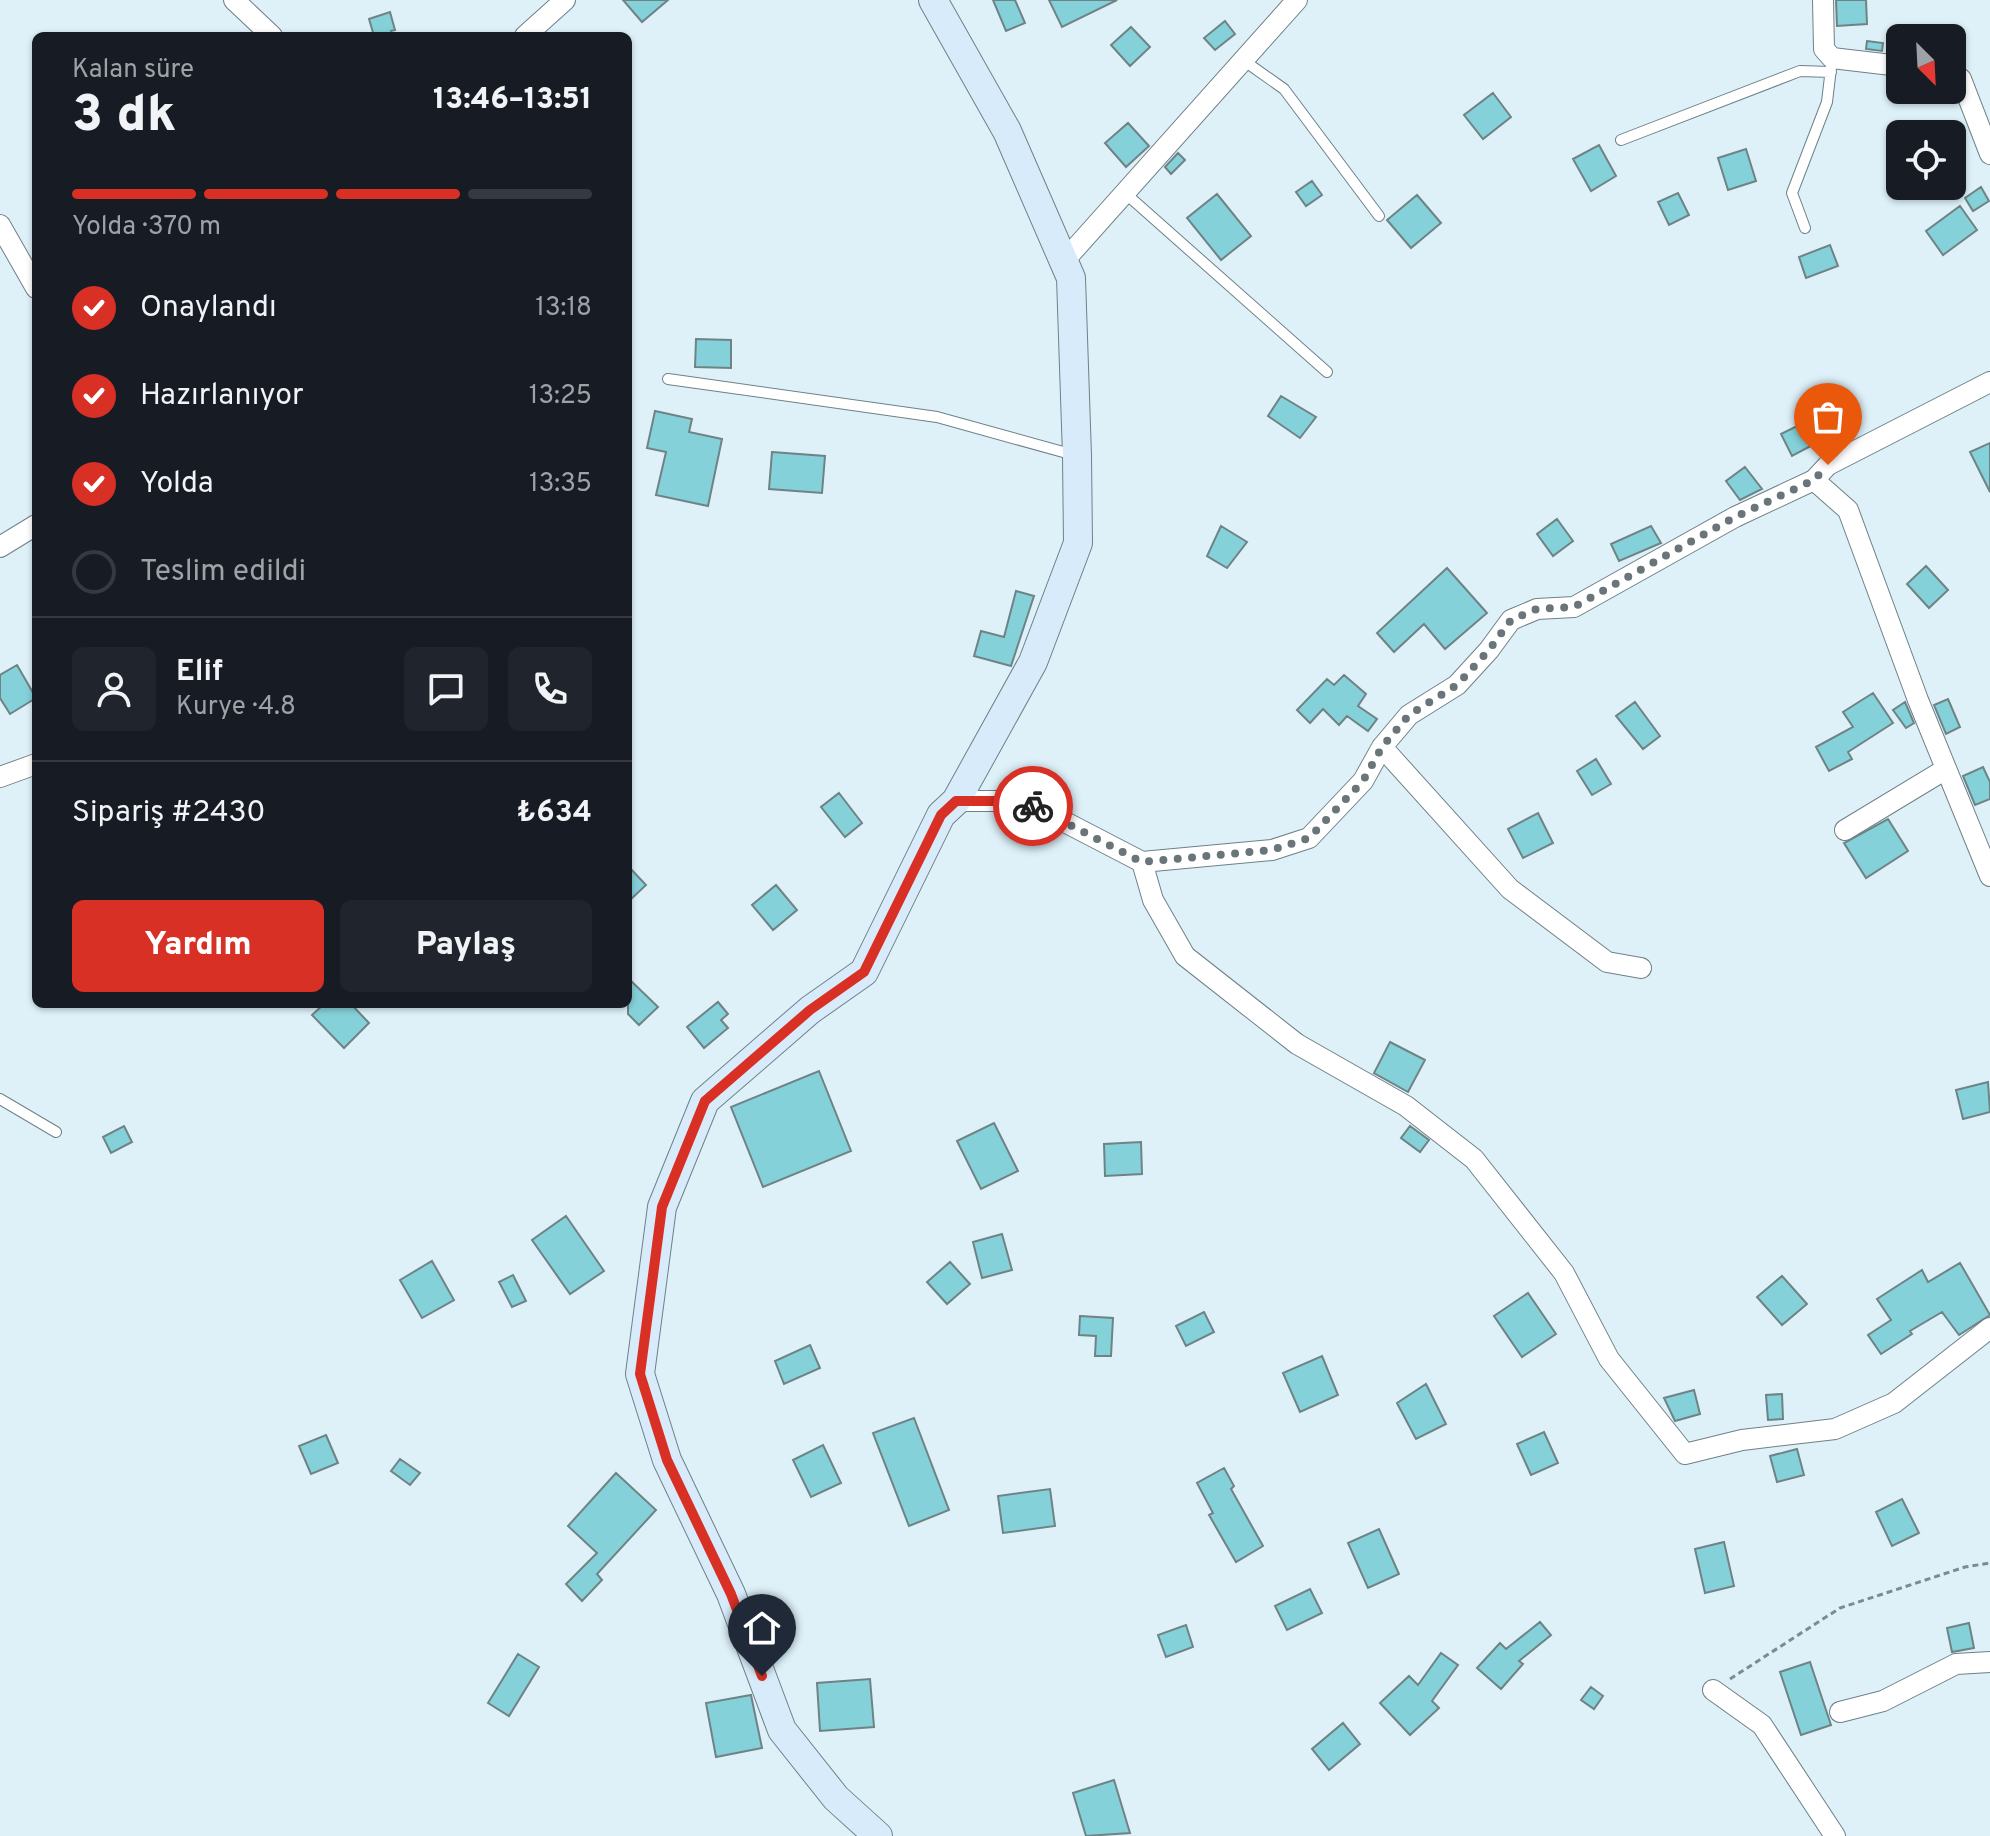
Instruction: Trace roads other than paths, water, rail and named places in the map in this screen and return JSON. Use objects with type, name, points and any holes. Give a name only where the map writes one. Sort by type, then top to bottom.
[{"type":"street","points":[[234,0],[268,32]]},
{"type":"street","points":[[529,32],[565,0]]},
{"type":"street","points":[[878,1836],[836,1798],[782,1730],[731,1594],[667,1460],[640,1374],[662,1207],[705,1101],[810,1010],[864,972],[941,815],[956,801],[1033,662],[1078,543],[1071,278],[1007,131],[933,0]]},
{"type":"street","points":[[1064,261],[1297,0]]},
{"type":"street","points":[[1823,0],[1824,49],[1831,65],[1886,66]]},
{"type":"street","points":[[1966,92],[1990,154]]},
{"type":"street","points":[[0,225],[32,281]]},
{"type":"street","points":[[956,801],[1007,801],[1036,807],[1142,862],[1272,850],[1309,838],[1363,781],[1382,747],[1409,715],[1457,685],[1511,620],[1537,609],[1574,607],[1735,517],[1814,480],[1828,465],[1990,382]]},
{"type":"street","points":[[1814,480],[1827,488],[1848,510],[1990,876]]},
{"type":"street","points":[[0,547],[32,527]]},
{"type":"street","points":[[1382,747],[1510,889],[1607,962],[1641,968]]},
{"type":"street","points":[[0,777],[32,765]]},
{"type":"street","points":[[1845,830],[1946,769]]},
{"type":"street","points":[[1142,862],[1153,900],[1185,956],[1297,1044],[1406,1106],[1474,1159],[1564,1273],[1609,1359],[1685,1454],[1742,1440],[1835,1429],[1894,1403],[1990,1328]]},
{"type":"street","points":[[1840,1712],[1883,1701],[1956,1664],[1990,1662]]},
{"type":"street","points":[[1713,1690],[1762,1725],[1835,1836]]},
{"type":"lane","points":[[1243,60],[1284,89],[1379,216]]},
{"type":"lane","points":[[1621,140],[1800,71],[1831,65],[1827,102],[1792,193],[1805,228]]},
{"type":"lane","points":[[1125,193],[1327,372]]},
{"type":"lane","points":[[668,379],[937,417],[1077,456]]},
{"type":"lane","points":[[0,1099],[56,1132]]}]
